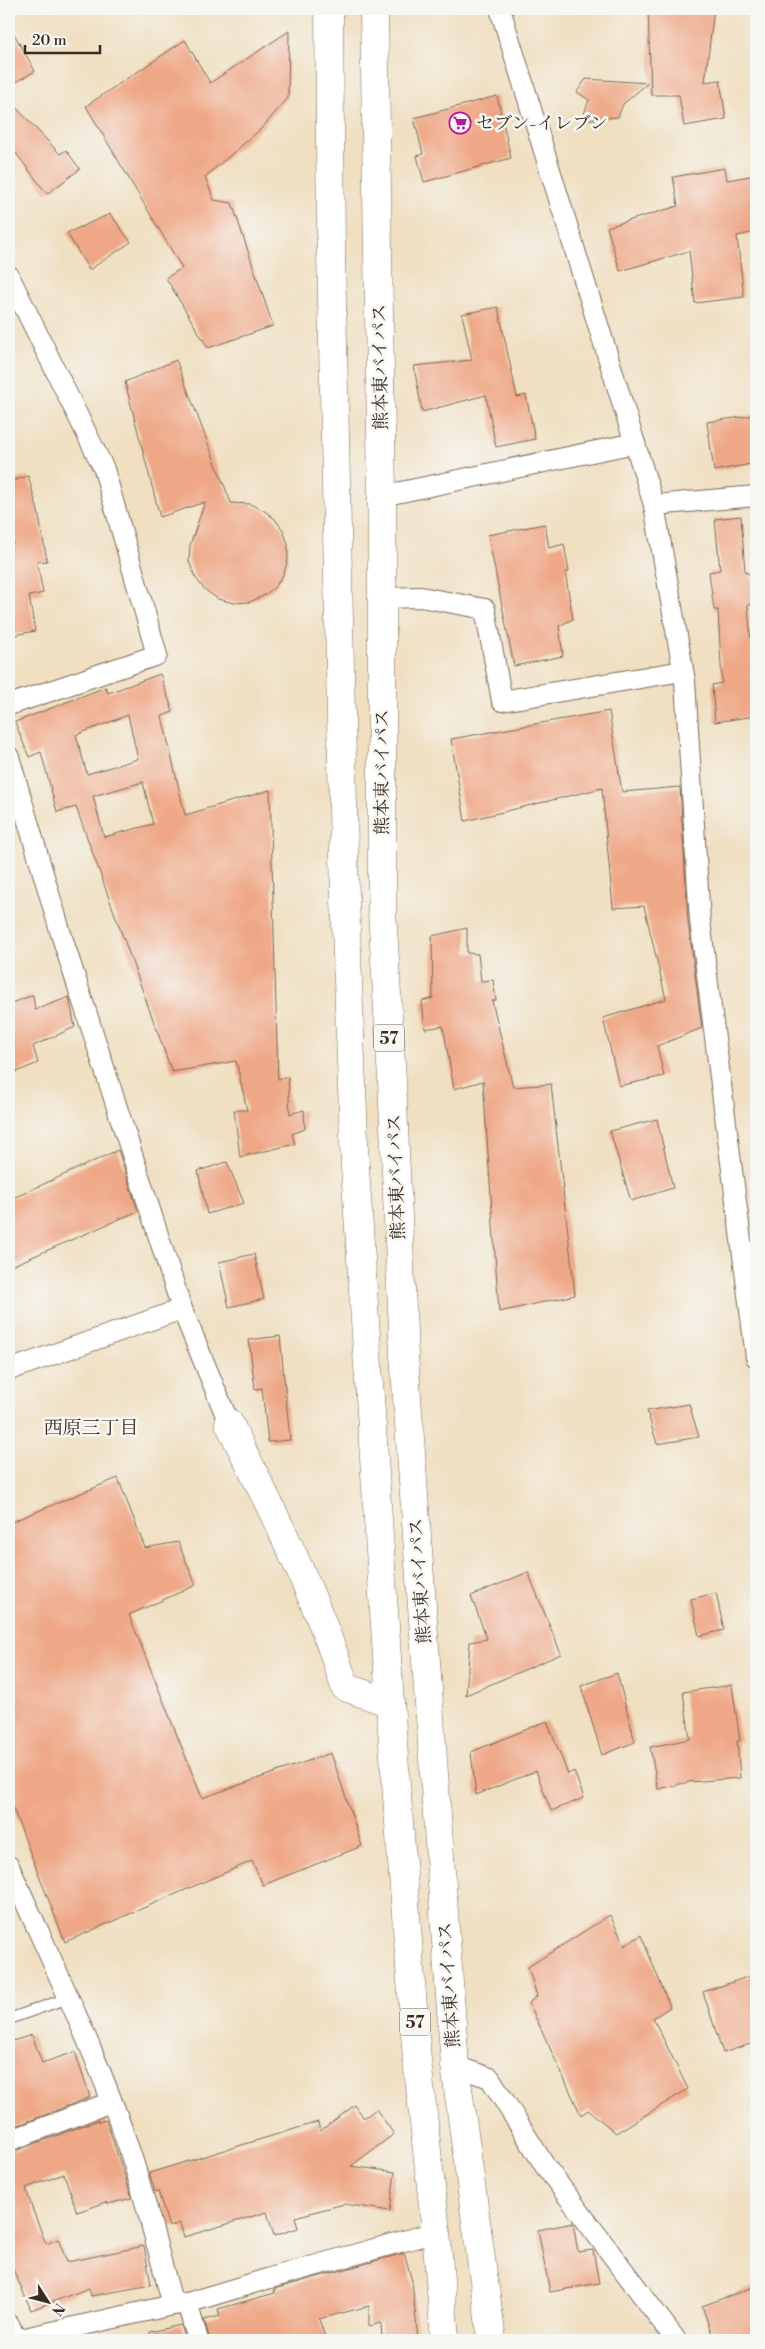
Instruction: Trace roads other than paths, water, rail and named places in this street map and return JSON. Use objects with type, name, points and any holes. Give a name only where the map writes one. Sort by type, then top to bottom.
[{"type":"main road","name":"熊本東バイパス","points":[[329,9],[331,253],[345,899],[355,1168],[390,1703],[418,2060],[445,2340]]},
{"type":"main road","name":"熊本東バイパス","points":[[374,9],[382,496],[382,910],[392,1080],[404,1355],[455,2066],[492,2340]]},
{"type":"main road","points":[[228,1423],[292,1550],[330,1641],[345,1688],[390,1703]]},
{"type":"street","points":[[500,9],[654,505],[683,671],[700,921],[756,1357]]},
{"type":"street","points":[[9,276],[104,469],[157,656],[9,705]]},
{"type":"street","points":[[382,496],[635,443]]},
{"type":"street","points":[[654,505],[756,496]]},
{"type":"street","points":[[381,598],[421,597],[485,609],[502,701],[683,671]]},
{"type":"street","points":[[9,757],[61,934],[182,1309],[228,1423]]},
{"type":"street","points":[[9,1370],[182,1309]]},
{"type":"street","points":[[9,1866],[68,1998],[111,2102],[180,2304],[198,2340]]},
{"type":"street","points":[[455,2066],[490,2078],[545,2166],[676,2340]]},
{"type":"street","points":[[14,2139],[111,2102]]},
{"type":"street","points":[[9,2324],[16,2340],[180,2304],[436,2232]]},
{"type":"lane","points":[[9,2019],[68,1998]]},
{"type":"place","name":"セブン-イレブン","points":[[460,123]]},
{"type":"district","name":"西原三丁目","points":[[91,1427]]}]
